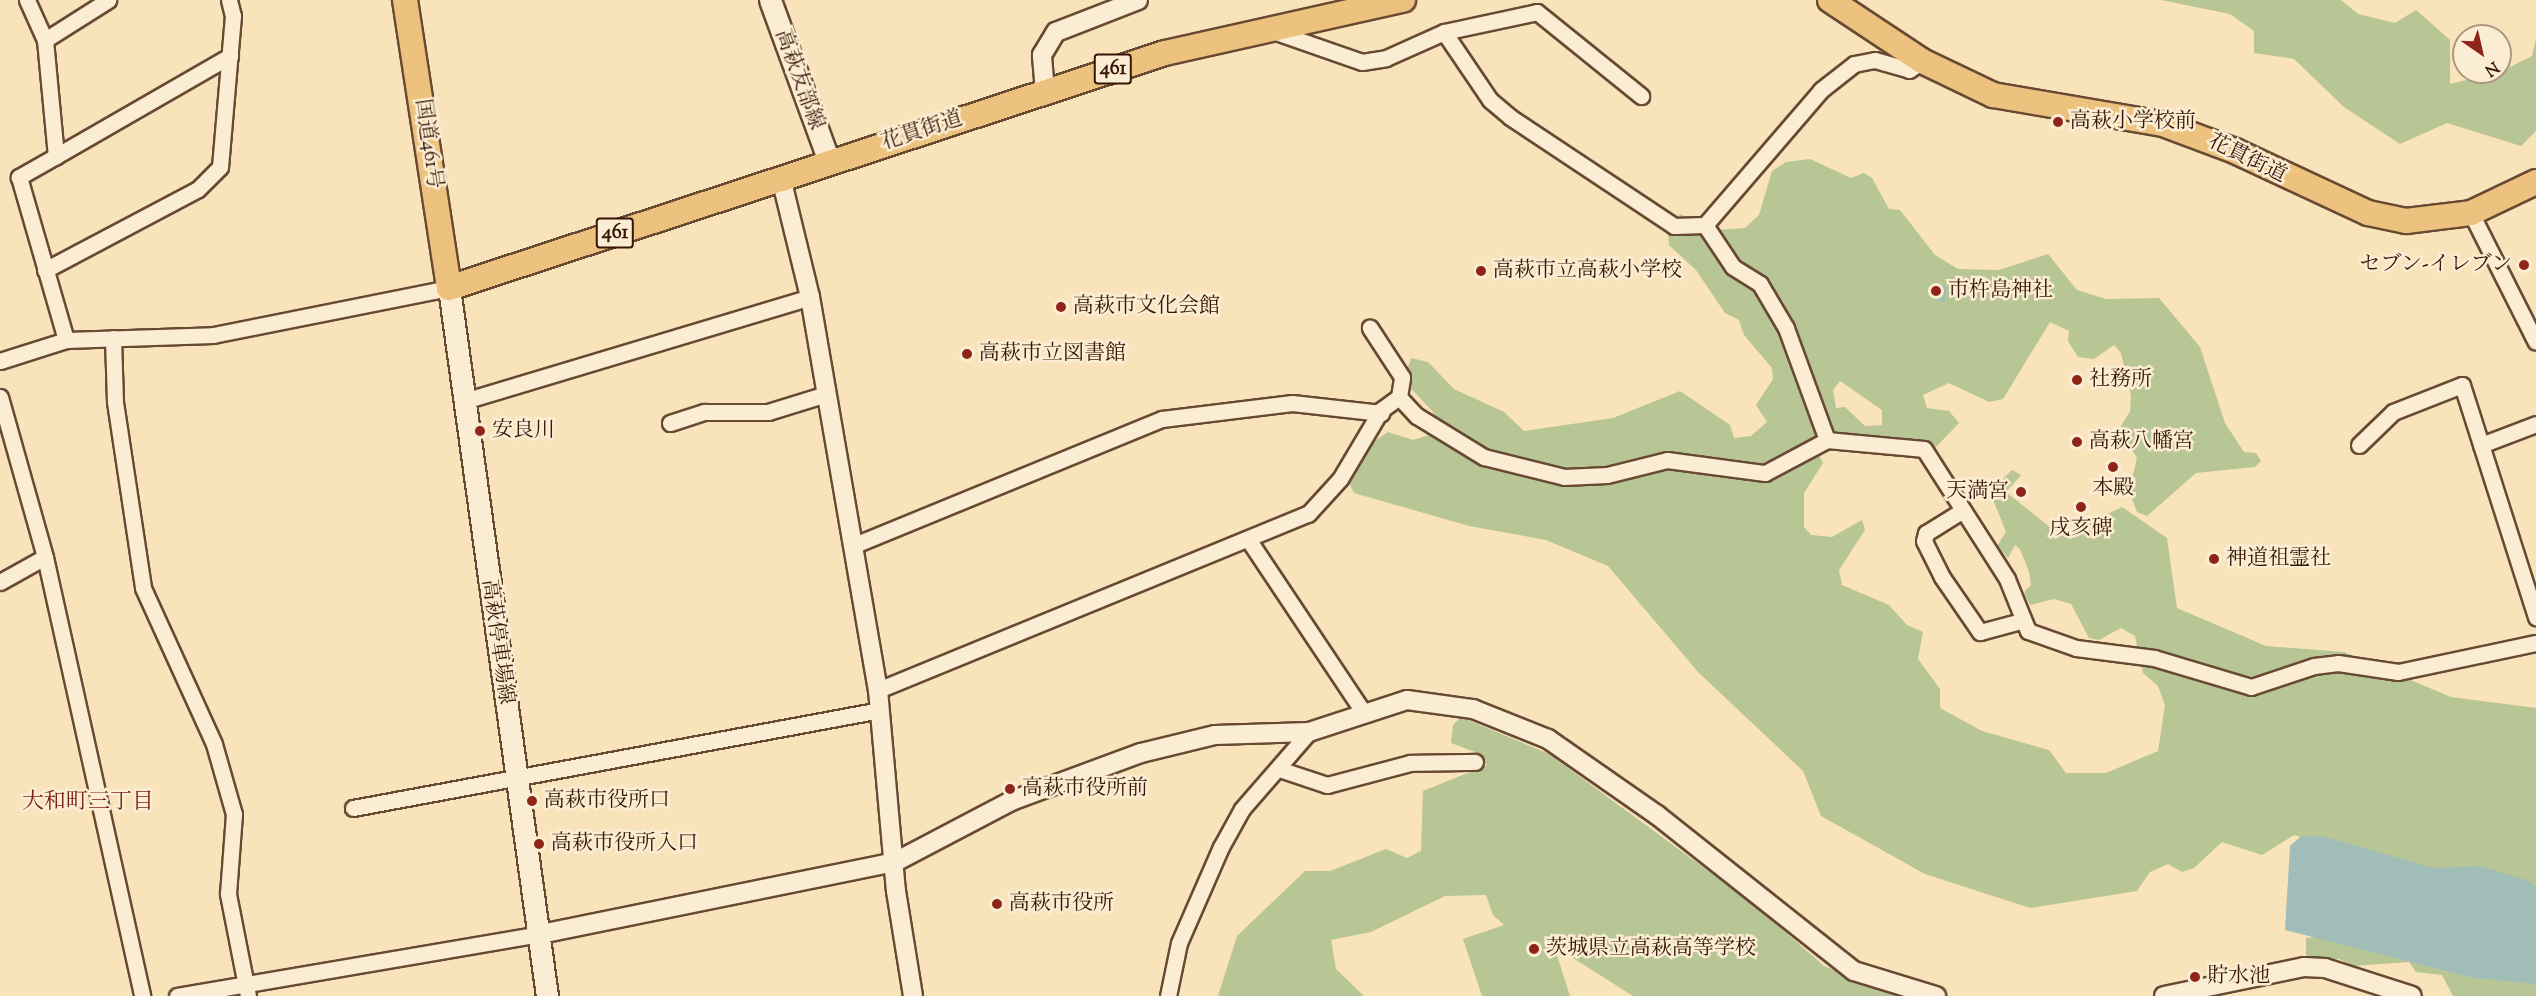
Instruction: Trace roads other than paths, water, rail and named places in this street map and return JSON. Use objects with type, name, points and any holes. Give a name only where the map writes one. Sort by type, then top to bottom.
[{"type":"highway","name":"国道461号","points":[[405,0],[449,288]]},
{"type":"highway","name":"花貫街道","points":[[449,288],[1165,52],[1403,0]]},
{"type":"highway","name":"花貫街道","points":[[1830,0],[1922,61],[1993,95],[2196,135],[2368,213],[2406,221],[2471,213],[2536,182]]},
{"type":"main road","name":"高萩友部線","points":[[770,0],[829,161]]},
{"type":"main road","name":"高萩停車場線","points":[[449,288],[517,779],[541,934],[547,996]]},
{"type":"street","points":[[27,0],[45,40],[56,156]]},
{"type":"street","points":[[45,40],[108,0]]},
{"type":"street","points":[[45,270],[210,180],[220,167],[230,56],[229,0]]},
{"type":"street","points":[[1045,91],[1042,55],[1056,32],[1138,0]]},
{"type":"street","points":[[1269,30],[1362,62],[1386,58],[1444,32],[1537,12],[1641,96]]},
{"type":"street","points":[[1444,32],[1490,100],[1510,117],[1674,226],[1705,225],[1821,90],[1854,64],[1875,60],[1909,70],[1922,61]]},
{"type":"street","points":[[66,340],[19,177],[230,56]]},
{"type":"street","points":[[781,178],[810,297],[878,690],[895,862],[913,996]]},
{"type":"street","points":[[2471,213],[2535,339]]},
{"type":"street","points":[[1705,225],[1733,267],[1760,284],[1786,328],[1827,440]]},
{"type":"street","points":[[0,361],[66,340],[213,335],[449,288]]},
{"type":"street","points":[[464,401],[810,297]]},
{"type":"street","points":[[878,690],[1250,542],[1308,514],[1322,500],[1381,413],[1399,397],[1402,378],[1370,328]]},
{"type":"street","points":[[112,338],[115,402],[143,588],[214,744],[234,814],[228,894],[247,991]]},
{"type":"street","points":[[2359,445],[2393,412],[2462,386],[2536,616]]},
{"type":"street","points":[[670,423],[704,412],[768,412],[826,394]]},
{"type":"street","points":[[0,397],[45,557],[142,996]]},
{"type":"street","points":[[1399,397],[1417,416],[1484,457],[1564,477],[1607,475],[1667,460],[1766,473],[1827,440],[1924,449],[1942,470],[1960,512],[2007,579],[2021,621],[2028,631],[2068,646],[2154,658],[2251,687],[2314,666],[2338,663],[2398,672],[2536,643]]},
{"type":"street","points":[[852,546],[1162,419],[1292,403],[1381,413]]},
{"type":"street","points":[[2481,445],[2536,424]]},
{"type":"street","points":[[1960,512],[1926,533],[1924,541],[1942,577],[1980,632],[2021,621]]},
{"type":"street","points":[[1250,542],[1362,710]]},
{"type":"street","points":[[0,582],[45,557]]},
{"type":"street","points":[[177,996],[247,991],[895,862],[1011,801],[1141,753],[1215,735],[1309,732],[1362,710],[1407,700],[1436,702],[1510,720],[1538,734],[1657,815],[1854,971],[1936,996]]},
{"type":"street","points":[[353,808],[880,710]]},
{"type":"street","points":[[1168,996],[1179,943],[1221,847],[1242,809],[1309,732]]},
{"type":"street","points":[[1279,769],[1327,786],[1410,762],[1474,762]]},
{"type":"street","points":[[2174,995],[2304,967],[2325,968],[2412,996]]},
{"type":"water","points":[[1932,283],[1947,287],[1944,303],[1931,297]]},
{"type":"water","points":[[2322,836],[2434,868],[2480,866],[2527,880],[2536,887],[2536,984],[2474,978],[2285,930],[2290,846],[2300,837]]},
{"type":"place","name":"高萩小学校前","points":[[2058,122]]},
{"type":"place","name":"セブン-イレブン","points":[[2524,265]]},
{"type":"place","name":"高萩市立高萩小学校","points":[[1481,271]]},
{"type":"place","name":"市杵島神社","points":[[1936,291]]},
{"type":"place","name":"高萩市文化会館","points":[[1061,307]]},
{"type":"place","name":"高萩市立図書館","points":[[967,354]]},
{"type":"place","name":"社務所","points":[[2077,380]]},
{"type":"place","name":"安良川","points":[[480,431]]},
{"type":"place","name":"高萩八幡宮","points":[[2077,442]]},
{"type":"place","name":"本殿","points":[[2113,467]]},
{"type":"place","name":"天満宮","points":[[2021,492]]},
{"type":"place","name":"戌亥碑","points":[[2081,507]]},
{"type":"place","name":"神道祖霊社","points":[[2214,559]]},
{"type":"place","name":"高萩市役所前","points":[[1010,789]]},
{"type":"place","name":"高萩市役所口","points":[[532,801]]},
{"type":"place","name":"高萩市役所入口","points":[[539,844]]},
{"type":"place","name":"高萩市役所","points":[[997,904]]},
{"type":"place","name":"茨城県立高萩高等学校","points":[[1534,949]]},
{"type":"place","name":"貯水池","points":[[2195,977]]},
{"type":"district","name":"大和町三丁目","points":[[88,804]]}]
